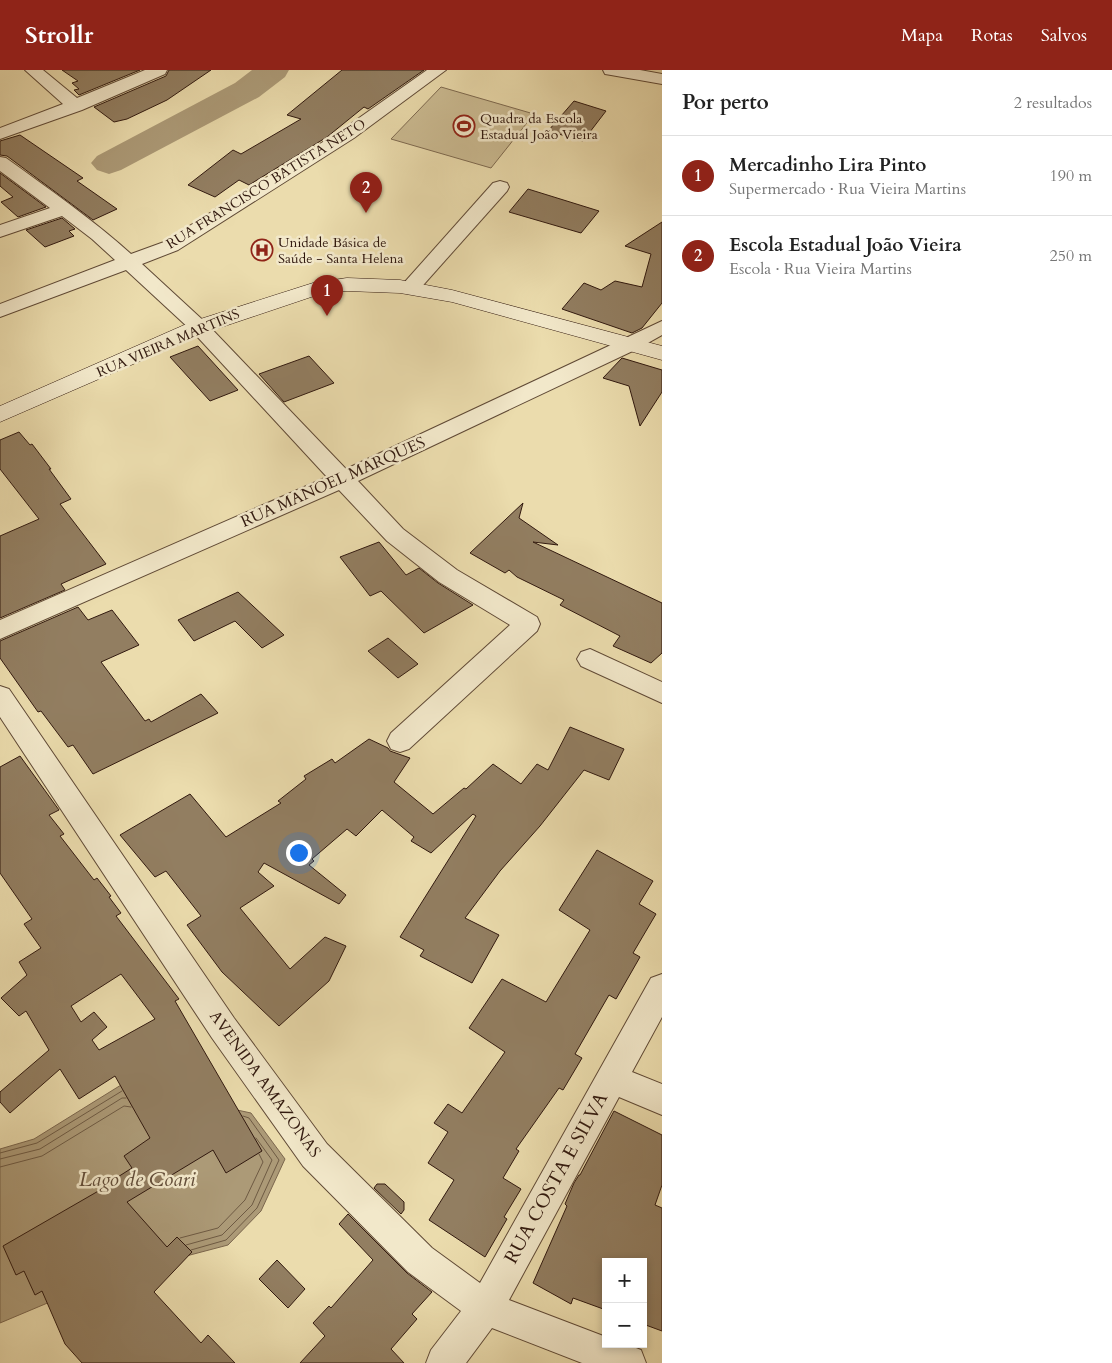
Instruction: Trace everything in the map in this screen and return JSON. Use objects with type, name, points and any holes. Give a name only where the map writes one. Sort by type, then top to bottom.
[{"type":"main road","name":"RUA VIEIRA MARTINS","points":[[0,415],[199,327],[320,287],[340,284],[410,288],[466,298],[662,352]]},
{"type":"street","points":[[33,70],[76,106]]},
{"type":"street","points":[[0,134],[76,106],[159,70]]},
{"type":"street","name":"RUA FRANCISCO BATISTA NETO","points":[[0,311],[171,246],[348,134],[438,70]]},
{"type":"street","points":[[611,70],[662,79]]},
{"type":"street","points":[[0,162],[99,235],[199,327],[395,535],[448,576],[528,624],[400,741]]},
{"type":"street","points":[[410,288],[500,187]]},
{"type":"street","points":[[0,231],[64,209]]},
{"type":"street","name":"RUA MANOEL MARQUES","points":[[0,630],[343,479],[632,344],[662,327]]},
{"type":"street","points":[[590,659],[662,693]]},
{"type":"street","name":"AVENIDA AMAZONAS","points":[[0,696],[213,1013],[314,1154],[420,1260],[484,1308],[628,1363]]},
{"type":"street","name":"RUA COSTA E SILVA","points":[[444,1363],[484,1308],[662,988]]},
{"type":"street","points":[[611,1078],[662,1100]]},
{"type":"shaded area","name":"Quadra da Escola Estadual João Vieira","points":[[441,87],[534,114],[491,168],[391,139]]},
{"type":"water","name":"Lago de Coari","points":[[121,1085],[251,1113],[285,1159],[261,1211],[228,1245],[114,1275],[0,1323],[0,1149],[34,1139]]},
{"type":"building","points":[[62,70],[140,70],[79,95],[74,90],[79,89],[72,83],[78,81]]},
{"type":"building","points":[[169,70],[211,70],[167,100],[127,119],[114,122],[94,107],[166,76]]},
{"type":"building","points":[[342,70],[424,70],[368,109],[364,107],[327,137],[249,185],[239,180],[215,197],[188,185],[233,150],[241,154],[301,119],[287,115]]},
{"type":"building","points":[[574,101],[606,111],[583,141],[548,131]]},
{"type":"building","points":[[20,135],[83,178],[77,181],[117,209],[93,220],[7,156],[0,155],[0,141]]},
{"type":"building","points":[[0,173],[46,207],[18,217],[1,202],[13,197],[0,186]]},
{"type":"building","points":[[528,189],[599,211],[581,233],[509,212]]},
{"type":"building","points":[[62,218],[75,229],[69,231],[74,236],[45,247],[26,230]]},
{"type":"building","points":[[662,222],[662,303],[642,328],[632,333],[562,309],[584,283],[601,290],[615,281],[642,287],[651,254],[625,246]]},
{"type":"building","points":[[198,346],[238,390],[210,401],[170,357]]},
{"type":"building","points":[[309,356],[334,383],[284,402],[259,374]]},
{"type":"building","points":[[622,358],[662,370],[662,392],[640,426],[629,386],[603,378]]},
{"type":"building","points":[[19,432],[30,445],[32,444],[71,499],[60,504],[106,564],[61,584],[65,590],[0,618],[0,536],[39,519],[0,469],[0,440]]},
{"type":"building","points":[[523,503],[519,518],[558,545],[533,542],[662,603],[662,653],[651,663],[613,646],[620,636],[560,605],[564,600],[517,577],[509,570],[505,573],[470,553]]},
{"type":"building","points":[[379,542],[406,575],[419,568],[438,583],[473,605],[424,633],[381,591],[370,596],[340,557]]},
{"type":"building","points":[[238,592],[284,635],[262,648],[235,621],[194,641],[178,620]]},
{"type":"building","points":[[78,607],[88,620],[112,610],[139,645],[101,662],[145,721],[149,719],[151,722],[201,694],[218,713],[93,774],[73,745],[68,747],[41,711],[38,712],[0,658],[0,641]]},
{"type":"building","points":[[388,638],[418,664],[398,678],[368,651]]},
{"type":"building","points":[[570,727],[624,749],[609,780],[584,770],[540,826],[500,871],[465,918],[499,935],[472,983],[420,956],[424,950],[400,937],[476,816],[473,814],[431,853],[411,841],[414,837],[382,810],[356,836],[347,829],[312,859],[314,861],[309,865],[346,895],[339,904],[264,863],[258,872],[274,886],[240,908],[290,969],[325,937],[346,946],[329,981],[279,1026],[222,972],[187,925],[201,916],[166,871],[155,877],[120,835],[190,794],[226,837],[281,803],[278,801],[306,779],[304,776],[332,759],[335,763],[369,739],[388,748],[390,751],[410,758],[394,782],[433,814],[464,788],[466,789],[493,764],[521,784],[537,764],[548,770]]},
{"type":"building","points":[[20,756],[59,810],[49,815],[64,834],[60,836],[94,880],[97,878],[111,896],[109,897],[121,913],[116,916],[179,999],[175,1001],[262,1151],[226,1173],[213,1150],[127,1202],[167,1247],[177,1237],[192,1252],[154,1292],[201,1343],[208,1335],[235,1363],[82,1363],[65,1344],[42,1291],[35,1295],[24,1271],[16,1275],[3,1246],[114,1182],[113,1180],[132,1168],[124,1156],[150,1138],[115,1076],[79,1099],[60,1069],[10,1113],[0,1102],[0,1092],[49,1050],[26,1011],[19,1016],[1,998],[27,975],[19,962],[41,948],[24,924],[32,919],[0,873],[0,767]],"holes":[[[121,974],[155,1019],[99,1050],[92,1040],[107,1027],[94,1012],[81,1022],[71,1006]]]},
{"type":"building","points":[[597,850],[653,881],[639,904],[656,914],[633,953],[640,957],[616,999],[609,995],[575,1054],[582,1058],[563,1090],[559,1088],[516,1149],[519,1151],[503,1178],[521,1189],[504,1217],[507,1219],[485,1257],[429,1220],[454,1180],[428,1163],[448,1132],[434,1123],[448,1104],[462,1113],[505,1052],[469,1028],[502,979],[546,1002],[590,930],[559,910]]},
{"type":"building","points":[[614,1111],[662,1135],[662,1185],[655,1205],[662,1208],[662,1331],[647,1325],[647,1258],[602,1258],[602,1309],[573,1298],[571,1304],[533,1283],[567,1206],[565,1204],[574,1183]]},
{"type":"building","points":[[377,1184],[385,1184],[404,1202],[404,1210],[401,1214],[374,1188]]},
{"type":"building","points":[[348,1214],[407,1273],[432,1292],[412,1314],[417,1319],[391,1349],[404,1363],[300,1363],[325,1336],[313,1323],[329,1306],[331,1308],[373,1260],[339,1224]]},
{"type":"building","points":[[277,1260],[305,1289],[288,1308],[259,1279]]},
{"type":"waterway","points":[[109,163],[247,90],[273,70]]},
{"type":"place","name":"Quadra da Escola Estadual João Vieira","points":[[464,126]]},
{"type":"place","name":"Escola Estadual João Vieira","points":[[366,213]]},
{"type":"place","name":"Unidade Básica de Saúde - Santa Helena","points":[[262,250]]},
{"type":"place","name":"Mercadinho Lira Pinto","points":[[327,316]]}]
